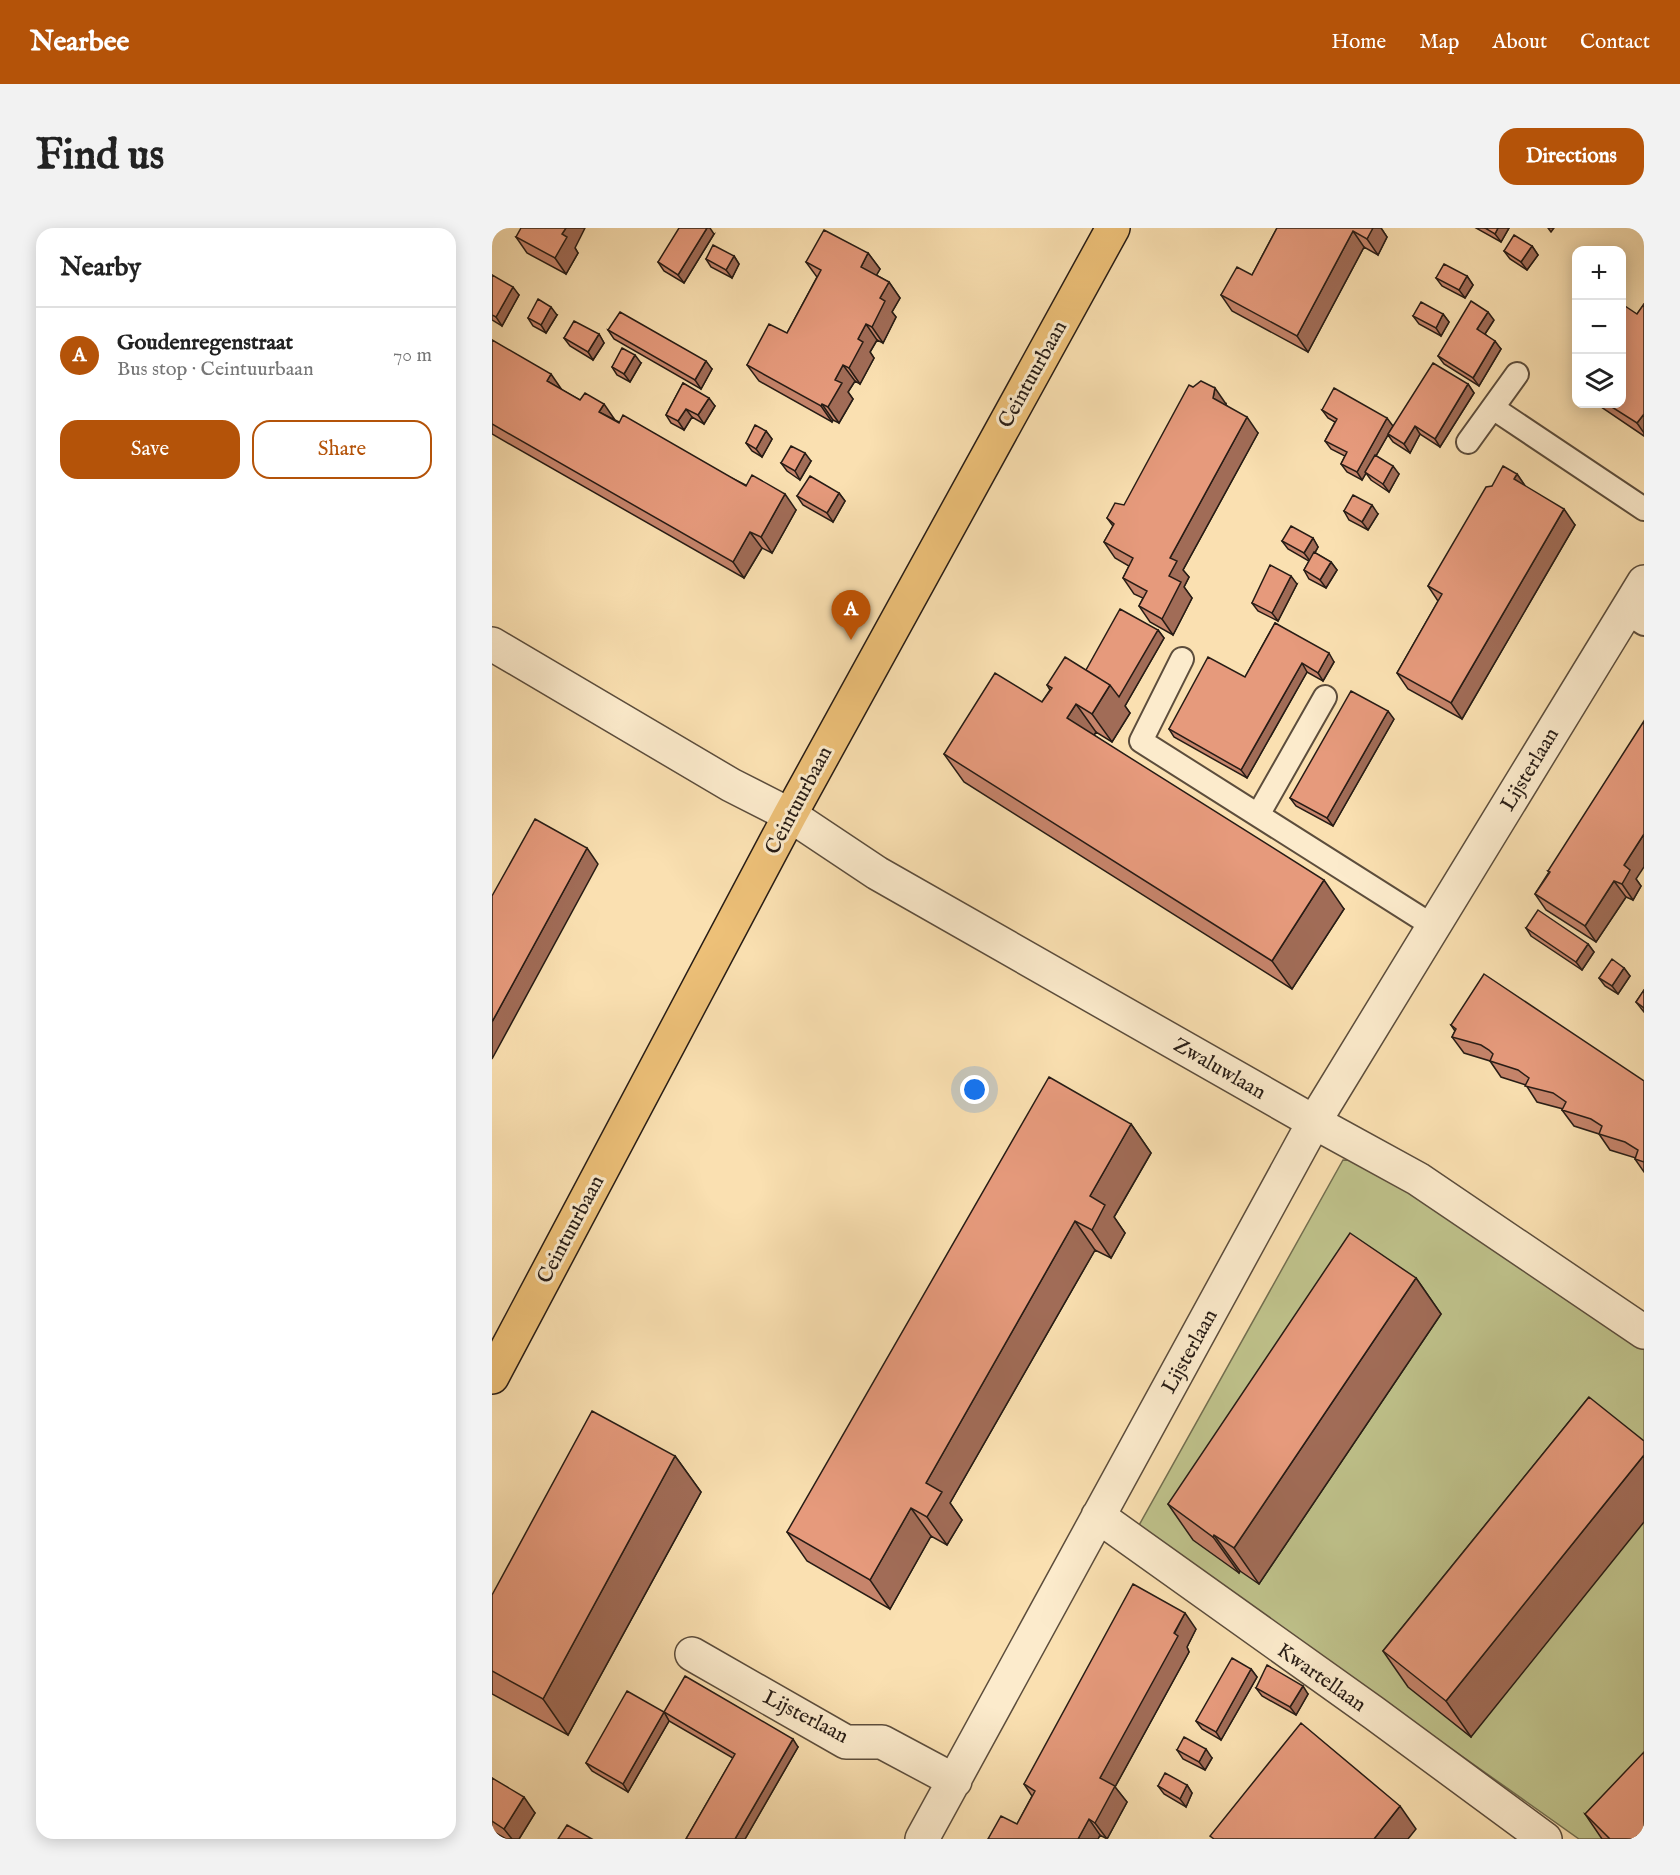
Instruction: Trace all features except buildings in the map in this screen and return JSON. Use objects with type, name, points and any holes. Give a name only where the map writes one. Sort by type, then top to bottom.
[{"type":"main road","name":"Ceintuurbaan","points":[[492,1377],[790,814],[1113,228]]},
{"type":"street","name":"Lijsterlaan","points":[[922,1839],[1314,1122],[1434,926],[1635,618],[1644,582]]},
{"type":"street","name":"Zwaluwlaan","points":[[492,644],[731,785],[790,814],[877,873],[1418,1179],[1644,1332]]},
{"type":"street","name":"Kwartellaan","points":[[1098,1516],[1383,1719],[1545,1839]]},
{"type":"street","name":"Lijsterlaan","points":[[692,1654],[846,1742],[882,1742],[955,1781]]},
{"type":"lane","points":[[1468,442],[1517,374]]},
{"type":"lane","points":[[1493,408],[1644,509]]},
{"type":"lane","points":[[1182,659],[1141,741],[1434,926]]},
{"type":"lane","points":[[1258,815],[1325,697]]},
{"type":"green space","points":[[1343,1160],[1362,1161],[1644,1347],[1644,1839],[1579,1839],[1138,1527]]},
{"type":"place","name":"Goudenregenstraat","points":[[851,640]]}]
